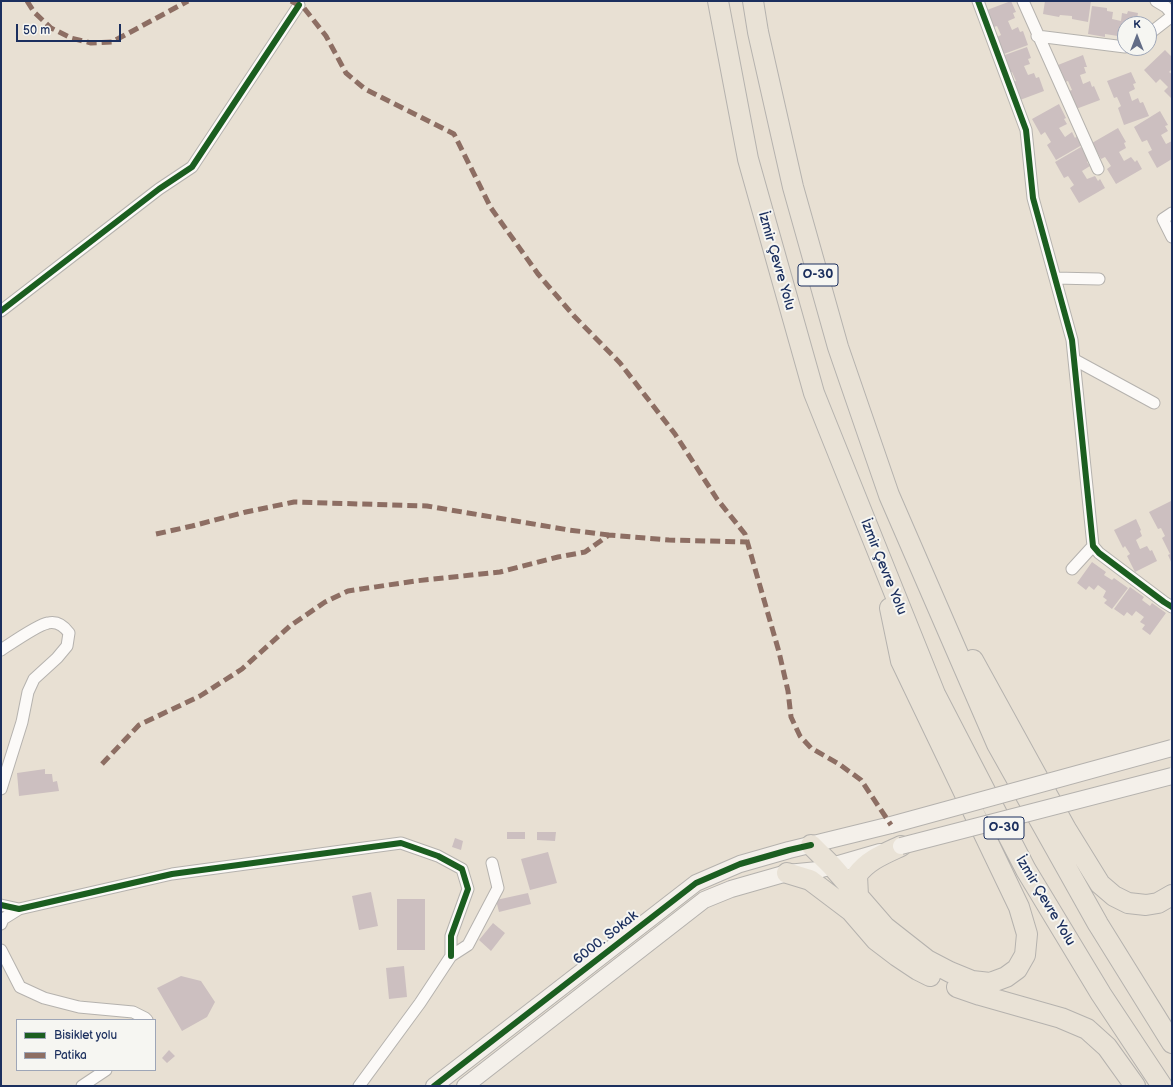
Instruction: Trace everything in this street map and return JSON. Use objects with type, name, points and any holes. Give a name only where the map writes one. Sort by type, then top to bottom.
[{"type":"highway","name":"İzmir Çevre Yolu","points":[[718,1],[748,160],[811,386],[935,694],[1026,870],[1101,994],[1162,1086]]},
{"type":"highway","name":"O-30","points":[[753,1],[758,32],[793,187],[838,347],[889,495],[997,744],[1098,924],[1172,1042]]},
{"type":"highway","points":[[909,542],[1066,828],[1100,884],[1114,896],[1128,903],[1146,905],[1158,903],[1172,895]]},
{"type":"highway","points":[[787,873],[810,880],[854,904],[927,960],[972,981],[990,983],[1006,977],[1017,969],[1025,955],[1027,934],[1019,907],[901,661],[878,553]]},
{"type":"highway","points":[[811,845],[825,868],[854,904],[876,940],[897,956],[918,970],[952,986],[1060,1018],[1088,1029],[1107,1047],[1135,1086]]},
{"type":"highway","points":[[854,904],[857,875],[864,866],[901,846]]},
{"type":"street","points":[[978,1],[1026,130],[1033,198],[1072,340],[1093,546],[1099,554],[1172,607]]},
{"type":"street","points":[[1023,1],[1037,36],[1098,169]]},
{"type":"street","points":[[1156,1],[1166,7],[1172,15],[1157,27]]},
{"type":"street","points":[[1,311],[153,194],[192,167],[299,5]]},
{"type":"street","points":[[1037,36],[1117,46]]},
{"type":"street","points":[[1172,213],[1163,219],[1172,237]]},
{"type":"street","points":[[1055,278],[1099,279]]},
{"type":"street","points":[[1075,360],[1154,403]]},
{"type":"street","points":[[1072,569],[1093,546]]},
{"type":"street","points":[[1,650],[48,623],[57,623],[65,627],[69,633],[67,646],[57,658],[34,679],[28,692],[22,722],[1,789]]},
{"type":"street","name":"6000. Sokak","points":[[434,1086],[696,883],[740,864],[789,850],[891,825],[1172,748]]},
{"type":"street","points":[[465,1086],[704,900],[731,889],[787,873],[825,868],[901,846],[1172,776]]},
{"type":"street","points":[[1,924],[3,919],[20,909],[172,874],[401,843],[438,856],[462,869],[468,889],[451,936],[451,956]]},
{"type":"street","points":[[359,1086],[420,1003],[451,956],[468,945],[498,888],[492,863]]},
{"type":"street","points":[[1,905],[20,909]]},
{"type":"street","points":[[1,950],[20,987],[44,998],[79,1007],[133,1012],[146,1019]]},
{"type":"street","points":[[82,1086],[104,1071]]},
{"type":"building","points":[[1011,1],[1016,12],[1013,13],[1015,18],[1008,21],[1012,30],[1018,27],[1020,32],[1023,31],[1028,45],[1004,54],[997,37],[1001,35],[997,26],[994,27],[987,10]]},
{"type":"building","points":[[1045,1],[1091,1],[1088,22],[1072,19],[1072,16],[1060,15],[1059,17],[1043,14]]},
{"type":"building","points":[[1092,6],[1107,8],[1107,11],[1113,12],[1112,19],[1117,20],[1117,36],[1105,34],[1105,37],[1088,34]]},
{"type":"building","points":[[1128,11],[1138,13],[1137,16],[1122,16],[1122,13],[1127,14]]},
{"type":"building","points":[[1027,47],[1031,58],[1028,59],[1030,64],[1024,66],[1028,75],[1034,73],[1036,78],[1039,77],[1044,91],[1020,100],[1013,82],[1016,81],[1012,72],[1009,73],[1002,56]]},
{"type":"building","points":[[1165,50],[1172,57],[1172,69],[1169,72],[1172,74],[1172,99],[1164,91],[1168,87],[1160,79],[1156,83],[1144,70]]},
{"type":"building","points":[[1083,55],[1087,67],[1084,67],[1086,73],[1080,75],[1083,84],[1090,81],[1092,87],[1094,86],[1100,100],[1076,109],[1069,91],[1072,90],[1068,81],[1065,82],[1058,65]]},
{"type":"building","points":[[1131,72],[1136,83],[1133,84],[1135,89],[1129,92],[1132,101],[1138,98],[1140,103],[1143,102],[1149,116],[1124,125],[1118,108],[1121,106],[1117,97],[1114,98],[1107,81]]},
{"type":"building","points":[[1059,104],[1066,118],[1064,119],[1067,124],[1059,128],[1065,137],[1072,132],[1075,138],[1077,136],[1082,145],[1056,160],[1047,145],[1051,142],[1045,132],[1041,135],[1032,119]]},
{"type":"building","points":[[1160,111],[1168,125],[1165,126],[1168,131],[1161,135],[1166,144],[1172,141],[1172,159],[1157,168],[1148,152],[1152,150],[1147,140],[1142,142],[1134,127]]},
{"type":"building","points":[[1118,128],[1126,142],[1124,143],[1126,148],[1119,152],[1124,161],[1131,157],[1135,162],[1137,160],[1142,169],[1116,184],[1107,169],[1111,166],[1105,157],[1101,159],[1092,143]]},
{"type":"building","points":[[1081,147],[1089,160],[1087,162],[1090,166],[1082,171],[1087,179],[1095,176],[1098,181],[1100,179],[1105,188],[1079,203],[1070,188],[1074,185],[1068,176],[1064,178],[1055,162]]},
{"type":"building","points":[[1171,501],[1172,564],[1168,555],[1170,554],[1162,538],[1165,536],[1161,528],[1158,529],[1149,512]]},
{"type":"building","points":[[1136,519],[1142,536],[1136,540],[1140,549],[1147,546],[1150,551],[1152,550],[1157,561],[1135,572],[1127,556],[1130,554],[1125,546],[1123,548],[1114,530]]},
{"type":"building","points":[[1092,562],[1106,572],[1104,575],[1112,580],[1114,578],[1128,588],[1112,609],[1104,603],[1107,600],[1103,597],[1106,591],[1098,585],[1094,590],[1089,586],[1086,590],[1077,583]]},
{"type":"building","points":[[1130,587],[1144,597],[1142,600],[1150,606],[1152,603],[1166,613],[1150,635],[1142,629],[1145,625],[1140,622],[1144,617],[1136,611],[1132,616],[1127,612],[1124,616],[1114,609]]},
{"type":"building","points":[[45,769],[45,774],[52,774],[53,782],[57,781],[59,791],[19,796],[17,773]]},
{"type":"building","points":[[507,832],[525,832],[525,839],[507,839]]},
{"type":"building","points":[[537,832],[556,832],[555,841],[537,840]]},
{"type":"building","points":[[455,838],[463,841],[461,850],[452,847]]},
{"type":"building","points":[[548,852],[557,883],[530,890],[521,859]]},
{"type":"building","points":[[371,892],[378,926],[359,930],[352,896]]},
{"type":"building","points":[[528,893],[531,904],[499,912],[496,900]]},
{"type":"building","points":[[397,899],[425,899],[425,950],[397,950]]},
{"type":"building","points":[[493,923],[505,933],[491,951],[479,940]]},
{"type":"building","points":[[404,966],[407,997],[389,999],[386,968]]},
{"type":"building","points":[[181,976],[201,981],[215,1002],[207,1017],[182,1031],[157,988]]},
{"type":"building","points":[[169,1050],[175,1056],[167,1063],[162,1058]]},
{"type":"marked path","points":[[27,1],[34,12],[51,28],[71,38],[91,43],[112,42],[188,1]]},
{"type":"marked path","points":[[291,1],[304,8],[326,36],[346,73],[365,89],[454,134],[491,208],[538,274],[574,316],[620,363],[675,434],[717,499],[745,534],[779,652],[788,691],[791,717],[800,736],[811,748],[839,764],[861,780],[891,825]]},
{"type":"marked path","points":[[156,534],[294,502],[427,506],[569,530],[609,535]]},
{"type":"marked path","points":[[102,764],[139,725],[200,696],[242,669],[290,626],[325,602],[348,591],[415,581],[500,572],[558,557],[585,552],[609,535],[669,540],[747,542]]},
{"type":"cycle path","points":[[978,1],[1026,130],[1033,198],[1072,340],[1093,546],[1099,553],[1172,607]]},
{"type":"cycle path","points":[[1,311],[159,189],[192,167],[299,5]]},
{"type":"cycle path","points":[[1,905],[19,909],[172,874],[401,843],[438,856],[462,869],[468,889],[451,936],[451,956]]},
{"type":"cycle path","points":[[434,1086],[696,883],[740,864],[811,845]]}]
